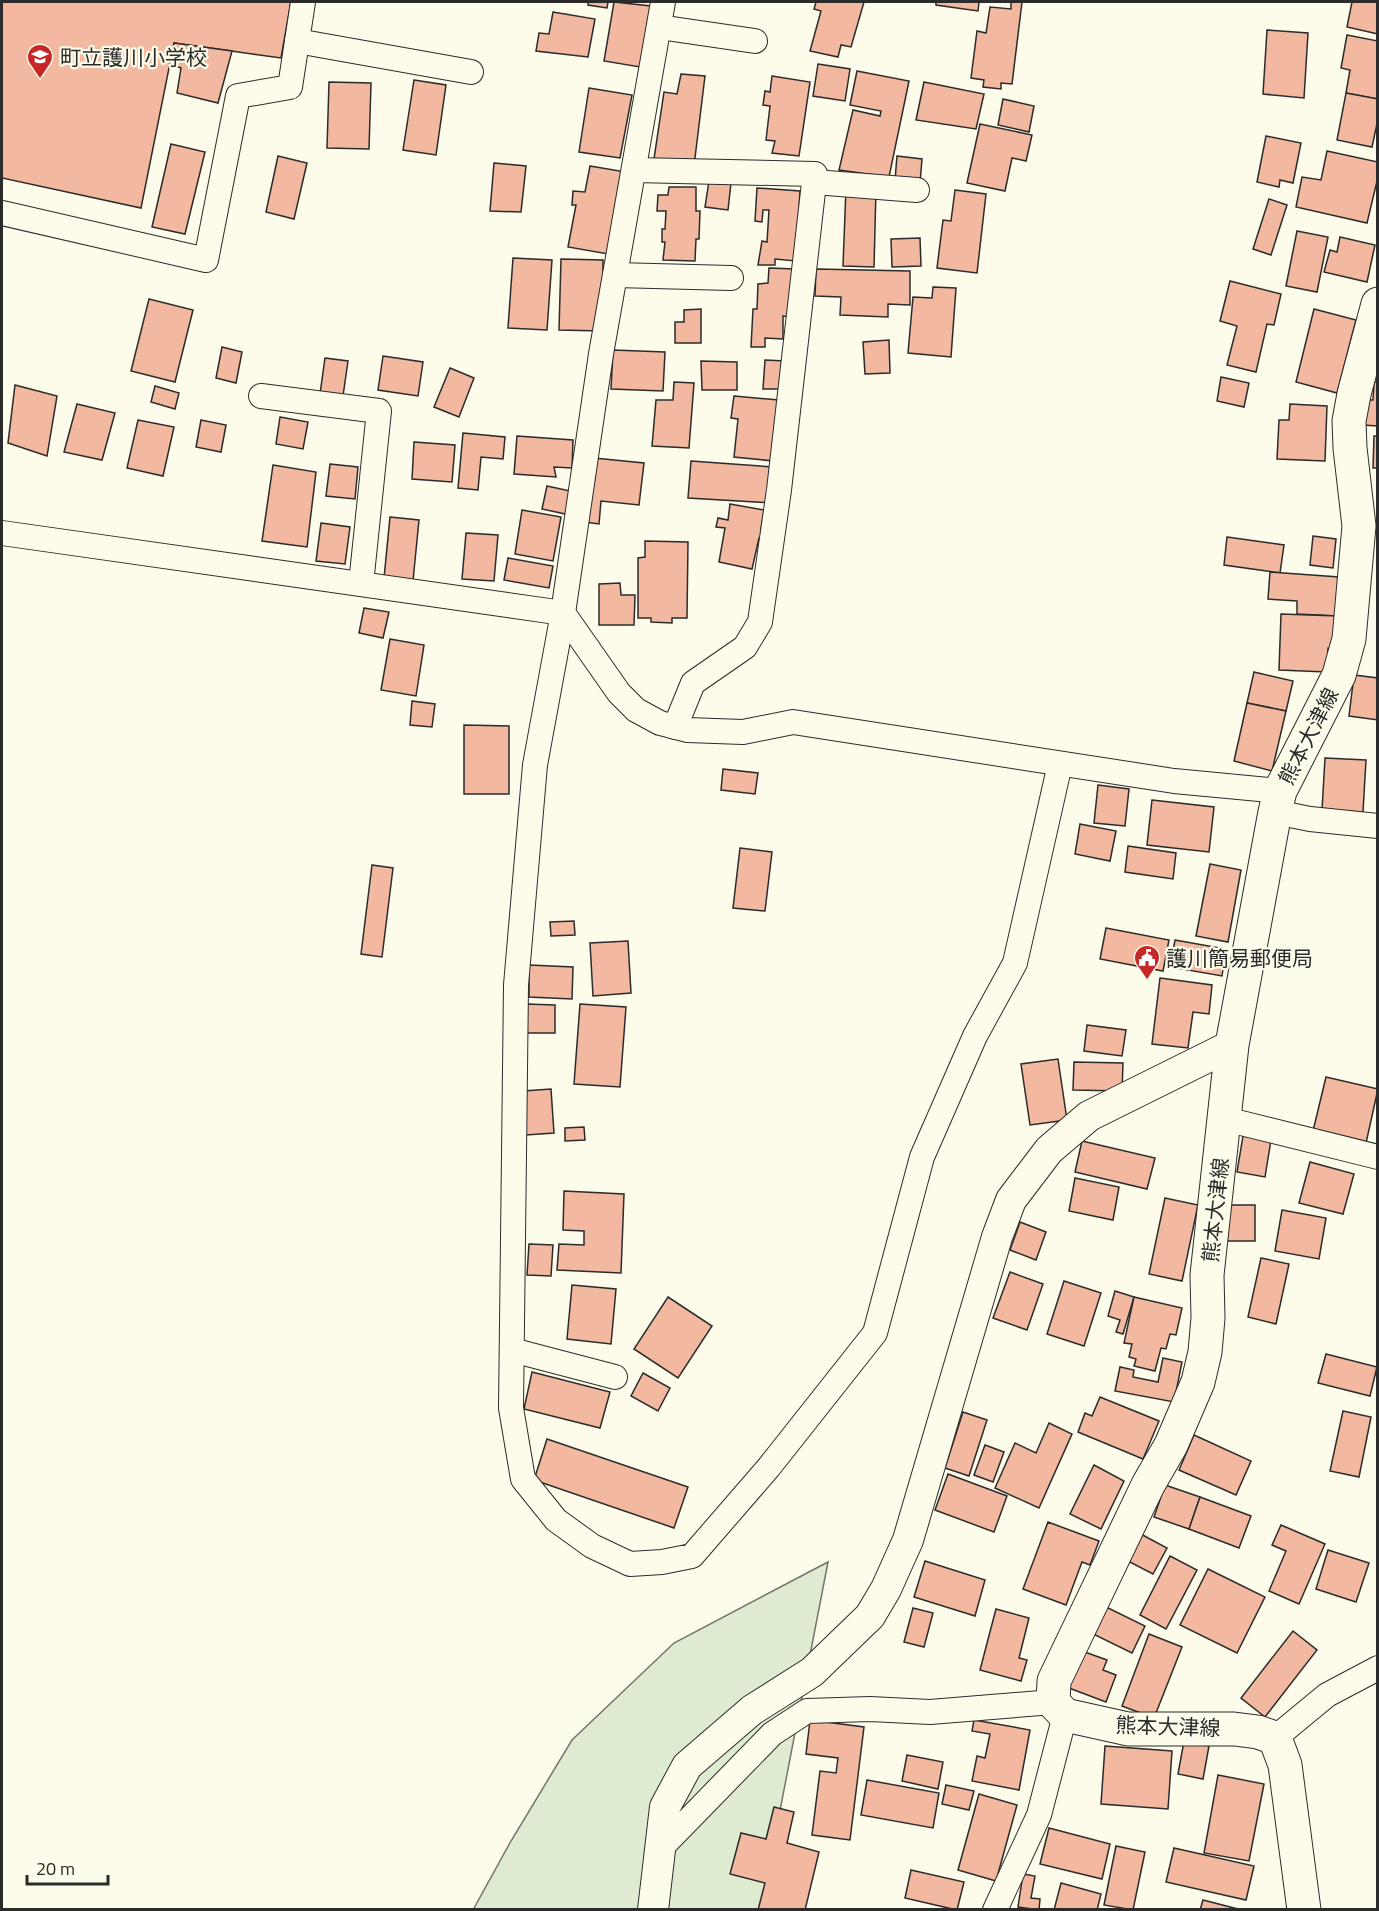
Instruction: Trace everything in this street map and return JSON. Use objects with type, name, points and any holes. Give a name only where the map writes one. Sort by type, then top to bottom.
[{"type":"main road","name":"熊本大津線","points":[[1275,1738],[1258,1732],[1234,1729],[1128,1730],[1059,1708],[1054,1681],[1138,1507],[1171,1445],[1198,1382],[1206,1341],[1208,1275],[1232,1045],[1277,802],[1339,675],[1367,554],[1359,526],[1349,421],[1377,304]]},
{"type":"main road","points":[[1275,1738],[1285,1765],[1304,1910]]},
{"type":"street","points":[[2,213],[206,260],[238,96],[290,87],[303,2]]},
{"type":"street","points":[[663,2],[601,354],[563,613],[535,765],[516,985],[511,1408],[523,1479],[555,1520],[592,1546],[630,1564],[662,1562],[692,1556],[769,1467],[875,1333],[922,1157],[975,1036],[1015,963],[1060,764]]},
{"type":"street","points":[[659,27],[755,41]]},
{"type":"street","points":[[297,41],[471,72]]},
{"type":"street","points":[[634,170],[815,174],[779,490],[760,622],[746,647],[693,683],[675,727]]},
{"type":"street","points":[[814,182],[917,190]]},
{"type":"street","points":[[615,275],[731,278]]},
{"type":"street","points":[[261,396],[379,411],[361,584]]},
{"type":"street","points":[[2,533],[563,613],[619,693],[636,710],[660,723],[687,730],[743,732],[793,722],[1174,781],[1277,802],[1310,819],[1377,825]]},
{"type":"street","points":[[653,1910],[665,1807],[687,1766],[752,1710],[812,1672],[870,1616],[886,1589],[908,1540],[997,1237],[1011,1200],[1049,1150],[1089,1116],[1232,1045]]},
{"type":"street","points":[[1225,1119],[1377,1157]]},
{"type":"street","points":[[512,1350],[615,1377]]},
{"type":"street","points":[[1275,1738],[1328,1695],[1377,1668]]},
{"type":"street","points":[[661,1848],[772,1734],[807,1711],[870,1709],[930,1712],[1059,1708],[1039,1815],[995,1910]]},
{"type":"green space","points":[[828,1562],[761,1909],[473,1910],[511,1841],[572,1740],[674,1643]]},
{"type":"building","points":[[2,2],[291,2],[281,58],[174,43],[141,208],[2,178]]},
{"type":"building","points":[[588,2],[608,2],[607,8],[588,5]]},
{"type":"building","points":[[614,2],[651,6],[640,67],[604,61]]},
{"type":"building","points":[[816,2],[864,2],[851,47],[841,45],[838,57],[810,51],[821,11],[814,9]]},
{"type":"building","points":[[936,2],[979,2],[978,11],[936,5]]},
{"type":"building","points":[[1011,2],[1022,2],[1012,84],[1001,83],[1001,89],[983,87],[984,80],[971,78],[977,31],[986,33],[990,7],[1011,9]]},
{"type":"building","points":[[1352,2],[1378,2],[1378,34],[1347,27]]},
{"type":"building","points":[[553,12],[595,19],[588,57],[536,51],[539,33],[549,34]]},
{"type":"building","points":[[1267,30],[1308,33],[1304,98],[1263,94]]},
{"type":"building","points":[[1347,35],[1378,41],[1378,99],[1346,93],[1350,70],[1341,68]]},
{"type":"building","points":[[174,43],[232,51],[218,103],[177,93],[181,68],[173,65]]},
{"type":"building","points":[[818,64],[850,69],[845,101],[813,96]]},
{"type":"building","points":[[857,71],[909,81],[889,177],[839,170],[853,110],[880,116],[881,111],[850,105]]},
{"type":"building","points":[[681,74],[705,76],[694,166],[654,159],[664,92],[677,94]]},
{"type":"building","points":[[772,76],[810,82],[799,156],[772,153],[775,141],[766,140],[770,106],[763,105],[765,91],[770,92]]},
{"type":"building","points":[[414,80],[446,85],[436,155],[403,150]]},
{"type":"building","points":[[329,82],[371,83],[369,149],[327,148]]},
{"type":"building","points":[[924,82],[984,94],[976,129],[916,120]]},
{"type":"building","points":[[589,88],[632,95],[620,158],[579,152]]},
{"type":"building","points":[[1346,93],[1378,99],[1378,119],[1372,147],[1337,140]]},
{"type":"building","points":[[1003,99],[1034,106],[1029,132],[998,125]]},
{"type":"building","points":[[980,124],[1032,135],[1026,161],[1012,158],[1005,191],[967,183]]},
{"type":"building","points":[[1266,136],[1301,143],[1293,183],[1280,180],[1279,187],[1257,182]]},
{"type":"building","points":[[171,144],[205,152],[185,234],[152,227]]},
{"type":"building","points":[[1327,151],[1378,162],[1378,177],[1367,223],[1296,207],[1302,177],[1321,180]]},
{"type":"building","points":[[278,156],[307,163],[294,219],[266,212]]},
{"type":"building","points":[[897,156],[922,159],[920,183],[895,180]]},
{"type":"building","points":[[494,163],[526,166],[521,212],[490,211]]},
{"type":"building","points":[[590,166],[626,172],[608,254],[568,247],[576,205],[572,205],[573,191],[585,192]]},
{"type":"building","points":[[709,181],[731,183],[728,210],[705,207]]},
{"type":"building","points":[[669,187],[696,187],[696,211],[700,211],[695,261],[663,260],[665,242],[662,242],[662,229],[665,229],[666,211],[657,211],[658,195],[668,195]]},
{"type":"building","points":[[757,188],[800,191],[796,261],[775,259],[775,265],[758,265],[762,241],[767,242],[769,210],[763,210],[762,222],[755,221]]},
{"type":"building","points":[[846,188],[876,189],[874,267],[843,266]]},
{"type":"building","points":[[955,190],[986,194],[977,273],[937,268],[943,220],[951,221]]},
{"type":"building","points":[[1269,199],[1287,205],[1271,255],[1253,249]]},
{"type":"building","points":[[1297,231],[1328,237],[1317,292],[1286,286]]},
{"type":"building","points":[[1340,237],[1375,245],[1367,282],[1324,272],[1330,250],[1337,252]]},
{"type":"building","points":[[920,238],[921,266],[892,267],[891,239]]},
{"type":"building","points":[[513,258],[552,260],[547,330],[508,328]]},
{"type":"building","points":[[561,259],[603,260],[602,331],[559,330]]},
{"type":"building","points":[[769,268],[795,269],[793,317],[783,316],[783,339],[765,338],[765,347],[751,347],[753,309],[757,309],[758,284],[768,283]]},
{"type":"building","points":[[816,269],[910,271],[910,305],[888,304],[888,317],[840,315],[841,297],[815,296]]},
{"type":"building","points":[[1230,281],[1281,294],[1274,325],[1267,324],[1256,372],[1227,365],[1237,326],[1220,321]]},
{"type":"building","points":[[933,287],[956,288],[951,357],[908,353],[913,297],[932,298]]},
{"type":"building","points":[[149,299],[193,310],[175,382],[131,371]]},
{"type":"building","points":[[701,309],[701,343],[675,343],[675,322],[684,322],[684,310]]},
{"type":"building","points":[[1314,309],[1356,320],[1337,393],[1296,382]]},
{"type":"building","points":[[889,340],[890,373],[865,374],[863,342]]},
{"type":"building","points":[[222,347],[242,352],[236,383],[216,378]]},
{"type":"building","points":[[613,350],[665,352],[663,391],[611,389]]},
{"type":"building","points":[[383,356],[423,362],[418,396],[378,390]]},
{"type":"building","points":[[325,358],[348,361],[343,396],[320,394]]},
{"type":"building","points":[[765,360],[785,361],[783,389],[763,389]]},
{"type":"building","points":[[701,361],[737,362],[737,390],[702,390]]},
{"type":"building","points":[[450,368],[474,378],[459,417],[434,407]]},
{"type":"building","points":[[1221,377],[1249,383],[1244,407],[1217,401]]},
{"type":"building","points":[[674,382],[694,383],[689,448],[652,446],[656,400],[673,400]]},
{"type":"building","points":[[1374,382],[1378,382],[1378,426],[1362,425],[1364,400],[1373,400]]},
{"type":"building","points":[[15,385],[57,396],[47,456],[8,443]]},
{"type":"building","points":[[155,386],[179,393],[175,409],[151,402]]},
{"type":"building","points":[[734,396],[779,400],[773,461],[734,457],[738,419],[731,418]]},
{"type":"building","points":[[77,404],[115,413],[102,460],[64,452]]},
{"type":"building","points":[[1290,404],[1327,406],[1325,461],[1277,459],[1279,420],[1289,420]]},
{"type":"building","points":[[280,417],[308,422],[303,449],[276,444]]},
{"type":"building","points":[[138,420],[174,427],[163,476],[127,468]]},
{"type":"building","points":[[201,420],[226,425],[221,452],[196,447]]},
{"type":"building","points":[[463,433],[505,437],[503,459],[481,457],[478,490],[458,488]]},
{"type":"building","points":[[517,436],[573,440],[572,468],[554,467],[556,477],[514,474]]},
{"type":"building","points":[[1374,436],[1378,436],[1378,468],[1373,468]]},
{"type":"building","points":[[414,442],[455,445],[452,482],[412,479]]},
{"type":"building","points":[[594,458],[644,463],[639,505],[601,501],[599,524],[585,522]]},
{"type":"building","points":[[691,461],[774,467],[773,503],[688,498]]},
{"type":"building","points":[[330,464],[358,467],[355,499],[326,496]]},
{"type":"building","points":[[273,465],[316,472],[307,547],[262,541]]},
{"type":"building","points":[[547,486],[575,492],[570,515],[542,509]]},
{"type":"building","points":[[730,504],[764,510],[761,529],[771,530],[770,540],[759,538],[752,569],[719,562],[725,528],[716,527],[718,518],[728,520]]},
{"type":"building","points":[[522,510],[561,517],[553,561],[515,554]]},
{"type":"building","points":[[390,517],[419,520],[413,581],[384,578]]},
{"type":"building","points":[[321,523],[350,527],[345,564],[316,561]]},
{"type":"building","points":[[466,533],[498,535],[494,581],[462,579]]},
{"type":"building","points":[[1313,536],[1336,539],[1333,568],[1310,565]]},
{"type":"building","points":[[1227,537],[1284,545],[1280,573],[1224,565]]},
{"type":"building","points":[[645,541],[688,542],[687,618],[672,618],[672,623],[651,622],[651,618],[638,618],[638,558],[645,557]]},
{"type":"building","points":[[508,558],[553,566],[549,588],[504,580]]},
{"type":"building","points":[[1270,572],[1339,577],[1338,616],[1297,614],[1297,601],[1268,599]]},
{"type":"building","points":[[620,583],[621,595],[635,595],[634,625],[599,625],[599,584]]},
{"type":"building","points":[[364,608],[389,612],[383,638],[359,633]]},
{"type":"building","points":[[1281,614],[1338,616],[1337,648],[1328,648],[1327,672],[1279,670]]},
{"type":"building","points":[[390,639],[424,645],[416,696],[381,690]]},
{"type":"building","points":[[1254,672],[1293,681],[1286,711],[1247,703]]},
{"type":"building","points":[[1354,675],[1378,678],[1378,720],[1349,716]]},
{"type":"building","points":[[412,701],[435,704],[432,727],[410,725]]},
{"type":"building","points":[[1247,703],[1286,711],[1272,771],[1234,761]]},
{"type":"building","points":[[464,725],[509,726],[509,794],[464,794]]},
{"type":"building","points":[[1325,758],[1366,760],[1363,812],[1322,810]]},
{"type":"building","points":[[723,769],[758,773],[755,794],[721,790]]},
{"type":"building","points":[[1098,785],[1129,789],[1125,826],[1094,823]]},
{"type":"building","points":[[1152,800],[1214,807],[1209,852],[1147,845]]},
{"type":"building","points":[[1080,824],[1116,831],[1110,861],[1075,854]]},
{"type":"building","points":[[1128,846],[1176,853],[1173,879],[1125,872]]},
{"type":"building","points":[[740,848],[772,852],[765,911],[733,908]]},
{"type":"building","points":[[1210,864],[1241,870],[1228,942],[1196,936]]},
{"type":"building","points":[[372,865],[393,868],[382,957],[361,954]]},
{"type":"building","points":[[574,921],[575,935],[551,936],[550,922]]},
{"type":"building","points":[[1106,928],[1169,940],[1163,971],[1100,959]]},
{"type":"building","points":[[1175,940],[1226,949],[1222,976],[1170,967]]},
{"type":"building","points":[[628,941],[631,993],[593,996],[590,943]]},
{"type":"building","points":[[529,965],[573,967],[572,999],[529,997]]},
{"type":"building","points":[[1160,978],[1212,985],[1209,1014],[1193,1012],[1188,1048],[1152,1044]]},
{"type":"building","points":[[526,1004],[555,1005],[555,1033],[526,1033]]},
{"type":"building","points":[[580,1004],[626,1007],[620,1087],[574,1084]]},
{"type":"building","points":[[1087,1025],[1126,1030],[1122,1056],[1084,1051]]},
{"type":"building","points":[[1058,1059],[1067,1120],[1030,1125],[1021,1064]]},
{"type":"building","points":[[1074,1062],[1123,1063],[1122,1091],[1073,1090]]},
{"type":"building","points":[[1326,1077],[1378,1089],[1366,1143],[1313,1131]]},
{"type":"building","points":[[551,1089],[554,1133],[526,1135],[523,1091]]},
{"type":"building","points":[[584,1127],[585,1140],[565,1141],[565,1128]]},
{"type":"building","points":[[1243,1136],[1271,1140],[1265,1177],[1237,1172]]},
{"type":"building","points":[[1082,1141],[1155,1158],[1147,1189],[1075,1172]]},
{"type":"building","points":[[1310,1162],[1354,1174],[1343,1214],[1299,1203]]},
{"type":"building","points":[[1075,1178],[1119,1187],[1113,1220],[1069,1211]]},
{"type":"building","points":[[564,1191],[624,1194],[621,1273],[557,1270],[559,1244],[584,1245],[584,1231],[563,1230]]},
{"type":"building","points":[[1165,1198],[1198,1205],[1182,1281],[1149,1274]]},
{"type":"building","points":[[1228,1205],[1255,1205],[1255,1241],[1227,1241]]},
{"type":"building","points":[[1282,1210],[1326,1218],[1319,1259],[1275,1251]]},
{"type":"building","points":[[1020,1222],[1046,1232],[1036,1260],[1010,1250]]},
{"type":"building","points":[[529,1244],[553,1245],[551,1276],[527,1275]]},
{"type":"building","points":[[1261,1258],[1289,1264],[1276,1324],[1248,1317]]},
{"type":"building","points":[[1010,1272],[1043,1284],[1027,1330],[993,1318]]},
{"type":"building","points":[[1064,1281],[1101,1293],[1084,1346],[1047,1334]]},
{"type":"building","points":[[572,1285],[616,1289],[611,1344],[567,1339]]},
{"type":"building","points":[[1115,1291],[1134,1297],[1123,1334],[1116,1332],[1120,1320],[1108,1316]]},
{"type":"building","points":[[668,1297],[712,1326],[678,1378],[634,1349]]},
{"type":"building","points":[[1134,1297],[1182,1308],[1176,1335],[1170,1334],[1166,1349],[1161,1348],[1155,1371],[1134,1366],[1136,1359],[1129,1357],[1132,1344],[1124,1343]]},
{"type":"building","points":[[1326,1354],[1377,1367],[1370,1396],[1318,1383]]},
{"type":"building","points":[[1163,1358],[1182,1362],[1174,1402],[1115,1391],[1120,1367],[1134,1370],[1133,1377],[1158,1382]]},
{"type":"building","points":[[532,1372],[610,1392],[600,1428],[524,1409]]},
{"type":"building","points":[[643,1373],[670,1388],[658,1411],[631,1396]]},
{"type":"building","points":[[1100,1397],[1159,1421],[1143,1459],[1078,1432],[1085,1413],[1092,1416]]},
{"type":"building","points":[[1343,1411],[1371,1417],[1359,1477],[1330,1471]]},
{"type":"building","points":[[963,1412],[987,1420],[969,1476],[945,1468]]},
{"type":"building","points":[[1049,1423],[1072,1434],[1039,1508],[995,1488],[1015,1443],[1036,1453]]},
{"type":"building","points":[[1194,1435],[1251,1461],[1236,1495],[1179,1470]]},
{"type":"building","points":[[547,1439],[688,1487],[674,1528],[534,1480]]},
{"type":"building","points":[[985,1445],[1004,1452],[993,1482],[974,1475]]},
{"type":"building","points":[[1094,1465],[1124,1481],[1101,1529],[1070,1514]]},
{"type":"building","points":[[948,1474],[1007,1496],[994,1532],[935,1510]]},
{"type":"building","points":[[1165,1485],[1200,1497],[1189,1529],[1154,1517]]},
{"type":"building","points":[[1200,1497],[1251,1516],[1239,1548],[1189,1529]]},
{"type":"building","points":[[1048,1522],[1099,1541],[1090,1565],[1082,1562],[1066,1605],[1023,1589]]},
{"type":"building","points":[[1281,1525],[1325,1544],[1299,1604],[1269,1591],[1286,1551],[1272,1545]]},
{"type":"building","points":[[1137,1532],[1167,1548],[1153,1574],[1124,1559]]},
{"type":"building","points":[[1328,1550],[1369,1563],[1356,1602],[1316,1589]]},
{"type":"building","points":[[1170,1556],[1197,1570],[1166,1629],[1140,1615]]},
{"type":"building","points":[[925,1561],[985,1580],[975,1616],[914,1597]]},
{"type":"building","points":[[1208,1569],[1265,1597],[1237,1653],[1180,1625]]},
{"type":"building","points":[[1102,1605],[1145,1626],[1132,1653],[1089,1632]]},
{"type":"building","points":[[913,1608],[933,1613],[924,1647],[904,1642]]},
{"type":"building","points":[[996,1609],[1029,1618],[1019,1658],[1027,1660],[1021,1681],[980,1670]]},
{"type":"building","points":[[1293,1631],[1317,1650],[1265,1717],[1241,1698]]},
{"type":"building","points":[[1149,1634],[1182,1647],[1154,1718],[1122,1706]]},
{"type":"building","points":[[1082,1651],[1107,1660],[1103,1670],[1116,1675],[1106,1702],[1069,1688]]},
{"type":"building","points":[[810,1720],[864,1727],[850,1840],[812,1835],[820,1771],[836,1773],[838,1758],[806,1754]]},
{"type":"building","points":[[974,1720],[1030,1730],[1019,1790],[972,1781],[977,1756],[985,1758],[990,1734],[972,1731]]},
{"type":"building","points":[[1184,1741],[1209,1746],[1203,1779],[1178,1774]]},
{"type":"building","points":[[1105,1746],[1172,1751],[1168,1809],[1101,1804]]},
{"type":"building","points":[[907,1755],[943,1762],[938,1789],[902,1781]]},
{"type":"building","points":[[1218,1775],[1264,1784],[1249,1861],[1204,1853]]},
{"type":"building","points":[[867,1780],[939,1793],[933,1828],[861,1815]]},
{"type":"building","points":[[946,1785],[974,1791],[969,1810],[942,1804]]},
{"type":"building","points":[[979,1794],[1017,1805],[996,1881],[958,1870]]},
{"type":"building","points":[[774,1807],[794,1812],[787,1843],[819,1852],[805,1910],[758,1910],[765,1883],[730,1874],[741,1833],[766,1839]]},
{"type":"building","points":[[1049,1828],[1110,1844],[1102,1879],[1040,1864]]},
{"type":"building","points":[[1116,1846],[1145,1852],[1133,1910],[1104,1905]]},
{"type":"building","points":[[1174,1848],[1254,1866],[1246,1900],[1166,1882]]},
{"type":"building","points":[[911,1870],[964,1882],[957,1910],[905,1898]]},
{"type":"building","points":[[1023,1874],[1035,1876],[1031,1898],[1040,1899],[1039,1910],[1018,1907]]},
{"type":"building","points":[[1061,1883],[1101,1894],[1097,1910],[1054,1910]]},
{"type":"building","points":[[1203,1900],[1242,1910],[1200,1910]]},
{"type":"place","name":"町立護川小学校","points":[[40,80]]},
{"type":"place","name":"護川簡易郵便局","points":[[1147,981]]}]
